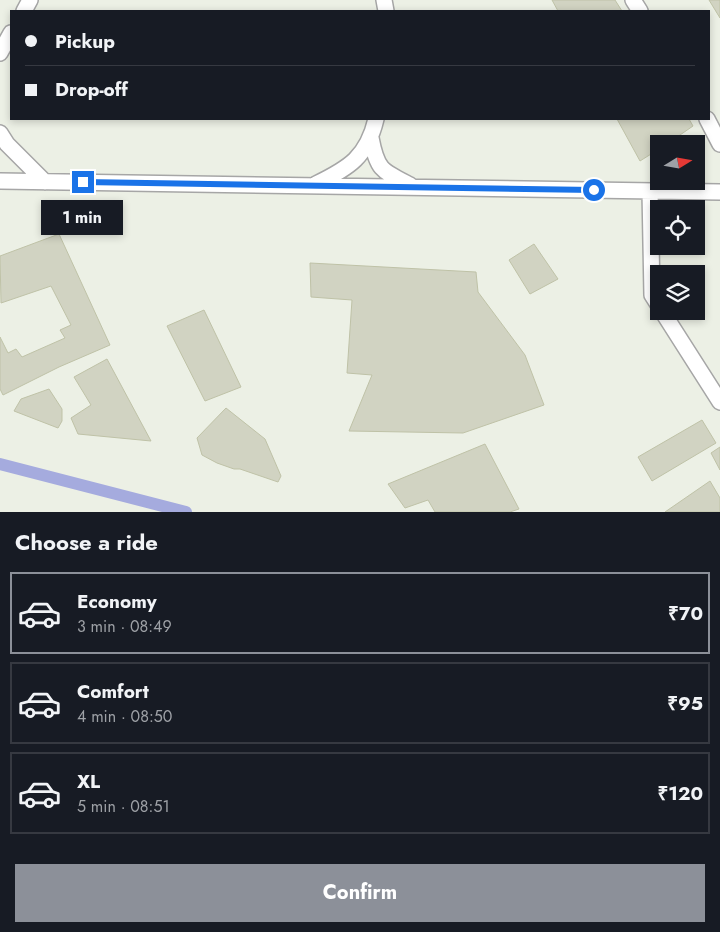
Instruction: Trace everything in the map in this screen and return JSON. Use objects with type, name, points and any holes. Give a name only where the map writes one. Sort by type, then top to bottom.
[{"type":"street","points":[[0,53],[10,35]]},
{"type":"street","points":[[312,186],[344,171],[362,152],[371,138],[376,120]]},
{"type":"street","points":[[708,120],[720,140]]},
{"type":"street","points":[[0,133],[7,144],[45,182]]},
{"type":"street","points":[[371,138],[376,162],[388,174],[414,187]]},
{"type":"street","points":[[0,181],[720,192]]},
{"type":"street","points":[[650,190],[651,265]]},
{"type":"street","points":[[668,320],[720,402]]},
{"type":"building","points":[[552,0],[615,0],[621,10],[557,10]]},
{"type":"building","points":[[709,0],[720,0],[720,18]]},
{"type":"building","points":[[618,120],[690,120],[693,126],[680,135],[650,135],[650,155],[640,161]]},
{"type":"building","points":[[59,234],[110,345],[59,367],[3,395],[0,389],[0,337],[8,353],[16,349],[22,357],[65,338],[60,330],[71,325],[51,286],[1,303],[0,256]]},
{"type":"building","points":[[534,244],[558,279],[530,294],[509,260]]},
{"type":"building","points":[[310,263],[476,272],[478,292],[525,355],[544,405],[463,433],[349,431],[372,375],[347,373],[352,300],[311,297]]},
{"type":"building","points":[[204,310],[241,387],[205,401],[167,326]]},
{"type":"building","points":[[107,359],[151,441],[78,434],[71,418],[91,405],[74,377]]},
{"type":"building","points":[[49,389],[62,409],[62,421],[58,428],[14,411],[21,399]]},
{"type":"building","points":[[226,408],[265,439],[281,476],[278,482],[217,463],[202,455],[197,438]]},
{"type":"building","points":[[702,420],[716,443],[652,481],[638,457]]},
{"type":"building","points":[[485,444],[519,509],[510,512],[435,512],[428,500],[405,508],[388,484]]},
{"type":"building","points":[[720,447],[720,470],[711,453]]},
{"type":"building","points":[[710,481],[720,498],[720,512],[665,512]]},
{"type":"waterway","points":[[0,464],[186,512]]},
{"type":"route","points":[[83,182],[594,190]]}]
